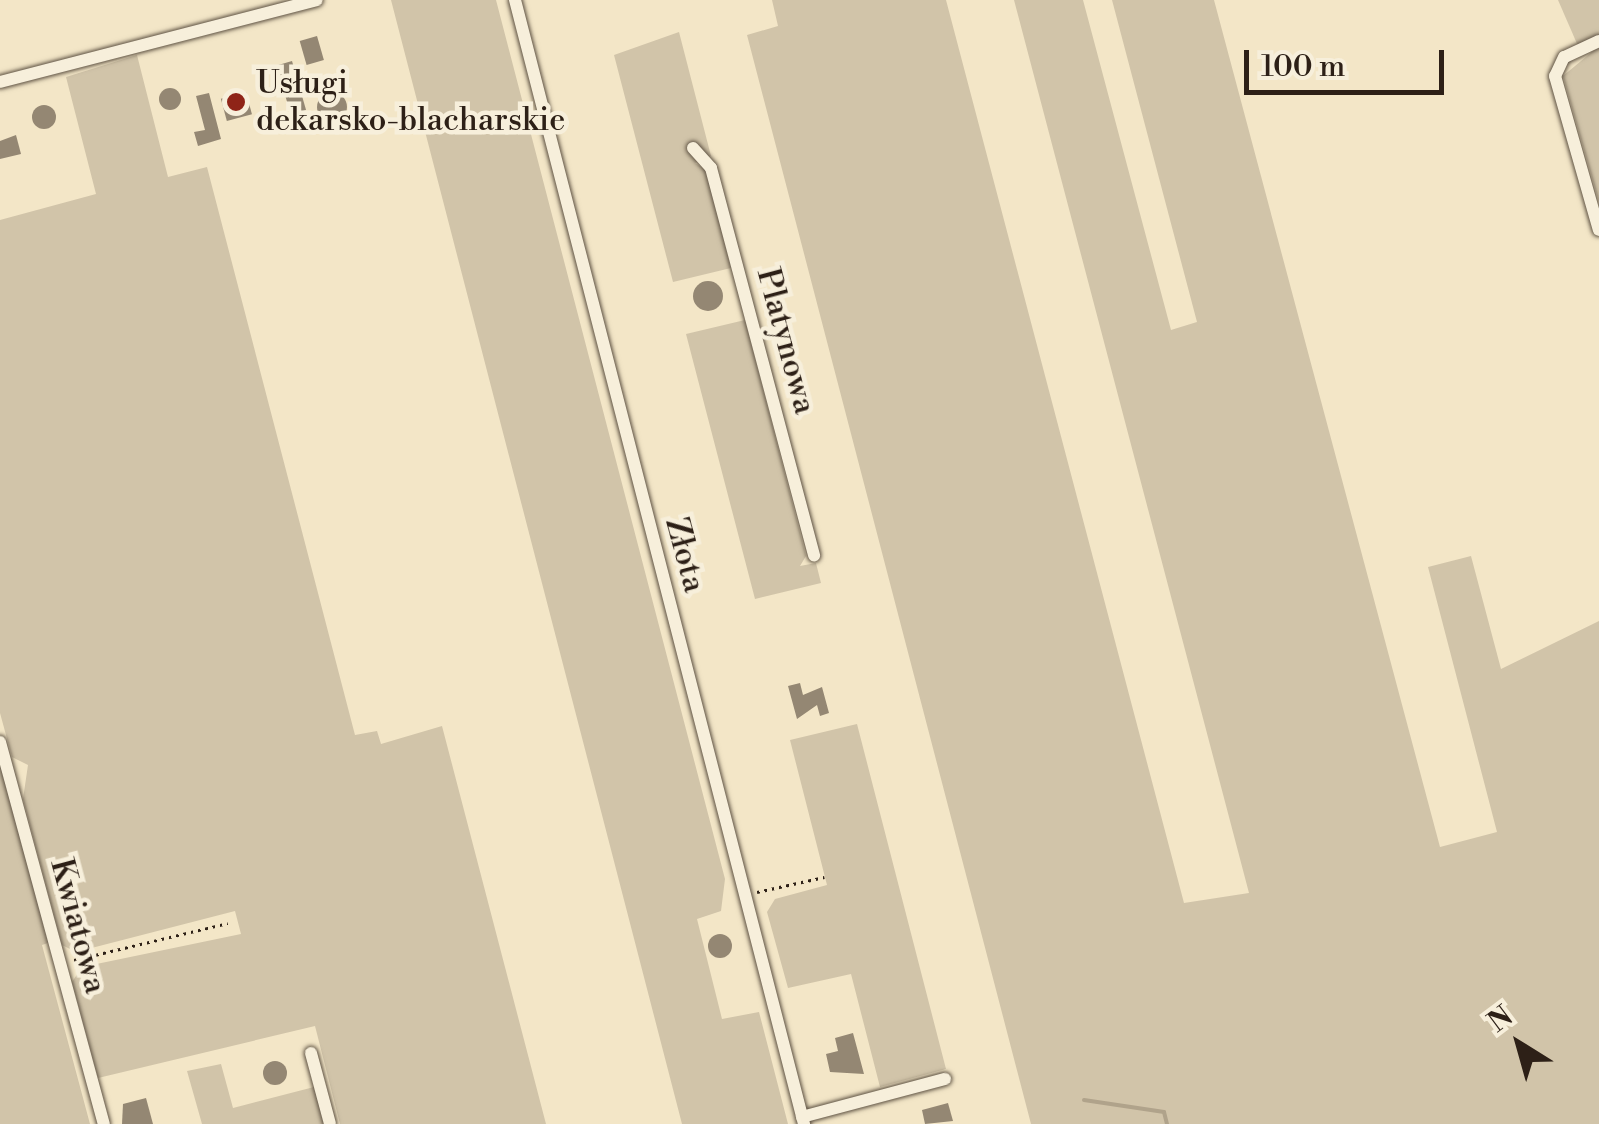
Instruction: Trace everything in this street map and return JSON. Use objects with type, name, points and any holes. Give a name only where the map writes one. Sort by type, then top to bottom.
[{"type":"street","points":[[0,82],[317,0]]},
{"type":"street","name":"Złota","points":[[515,0],[803,1120]]},
{"type":"street","points":[[1599,41],[1564,57],[1556,76],[1599,230]]},
{"type":"street","name":"Platynowa","points":[[692,148],[711,168],[814,556]]},
{"type":"street","name":"Kwiatowa","points":[[0,742],[104,1124]]},
{"type":"street","points":[[311,1053],[330,1124]]},
{"type":"street","points":[[803,1120],[945,1078]]},
{"type":"path","points":[[745,895],[824,877]]},
{"type":"path","points":[[60,964],[228,922]]},
{"type":"shaded area","points":[[391,0],[496,0],[725,879],[721,911],[697,919],[722,1019],[759,1012],[788,1124],[682,1124]]},
{"type":"shaded area","points":[[772,0],[946,0],[1184,903],[1249,893],[1014,0],[1083,0],[1171,330],[1197,322],[1112,0],[1214,0],[1440,847],[1497,832],[1428,567],[1471,556],[1501,669],[1599,621],[1599,1124],[1031,1124],[747,35],[778,26]]},
{"type":"shaded area","points":[[1558,0],[1599,0],[1599,36],[1578,46]]},
{"type":"shaded area","points":[[679,32],[711,156],[695,163],[706,170],[731,268],[673,282],[614,55]]},
{"type":"shaded area","points":[[1599,46],[1599,202],[1563,76]]},
{"type":"shaded area","points":[[137,55],[168,177],[207,167],[355,735],[377,731],[381,744],[442,726],[546,1124],[340,1124],[315,1026],[98,1078],[72,982],[82,967],[241,934],[235,911],[76,952],[62,945],[23,799],[28,765],[12,757],[0,713],[0,220],[96,194],[66,77]]},
{"type":"shaded area","points":[[745,320],[806,556],[800,566],[816,563],[821,583],[755,599],[686,334]]},
{"type":"shaded area","points":[[857,724],[946,1069],[880,1087],[851,974],[788,988],[767,912],[775,899],[827,885],[790,740]]},
{"type":"shaded area","points":[[0,751],[51,942],[42,945],[90,1124],[0,1124]]},
{"type":"shaded area","points":[[221,1064],[233,1108],[314,1087],[324,1124],[202,1124],[187,1071]]},
{"type":"building","points":[[317,36],[324,60],[307,65],[300,41]]},
{"type":"building","points":[[292,61],[306,110],[291,114],[277,65]]},
{"type":"building","points":[[166,88],[174,88],[181,99],[174,110],[166,110],[159,103],[159,95]]},
{"type":"building","points":[[246,92],[252,114],[227,121],[221,99]]},
{"type":"building","points":[[332,92],[343,96],[347,107],[343,118],[332,122],[321,118],[317,107],[321,96]]},
{"type":"building","points":[[209,93],[221,139],[198,146],[194,132],[205,130],[196,96]]},
{"type":"building","points":[[44,105],[56,117],[44,129],[32,117]]},
{"type":"building","points":[[16,135],[21,154],[0,159],[0,141]]},
{"type":"building","points":[[708,281],[719,285],[723,296],[719,307],[708,311],[697,307],[693,296],[697,285]]},
{"type":"building","points":[[800,683],[803,695],[822,687],[829,713],[820,716],[817,705],[797,719],[788,686]]},
{"type":"building","points":[[720,934],[732,946],[720,958],[708,946]]},
{"type":"building","points":[[853,1033],[864,1074],[830,1072],[826,1054],[838,1051],[835,1038]]},
{"type":"building","points":[[275,1061],[284,1064],[284,1082],[275,1085],[266,1082],[263,1073],[266,1064]]},
{"type":"building","points":[[146,1098],[153,1124],[122,1124],[123,1104]]},
{"type":"building","points":[[948,1103],[953,1121],[925,1124],[922,1110]]},
{"type":"waterway","points":[[1084,1100],[1164,1112],[1167,1124]]},
{"type":"place","name":"Usługi dekarsko-blacharskie","points":[[236,102]]}]
